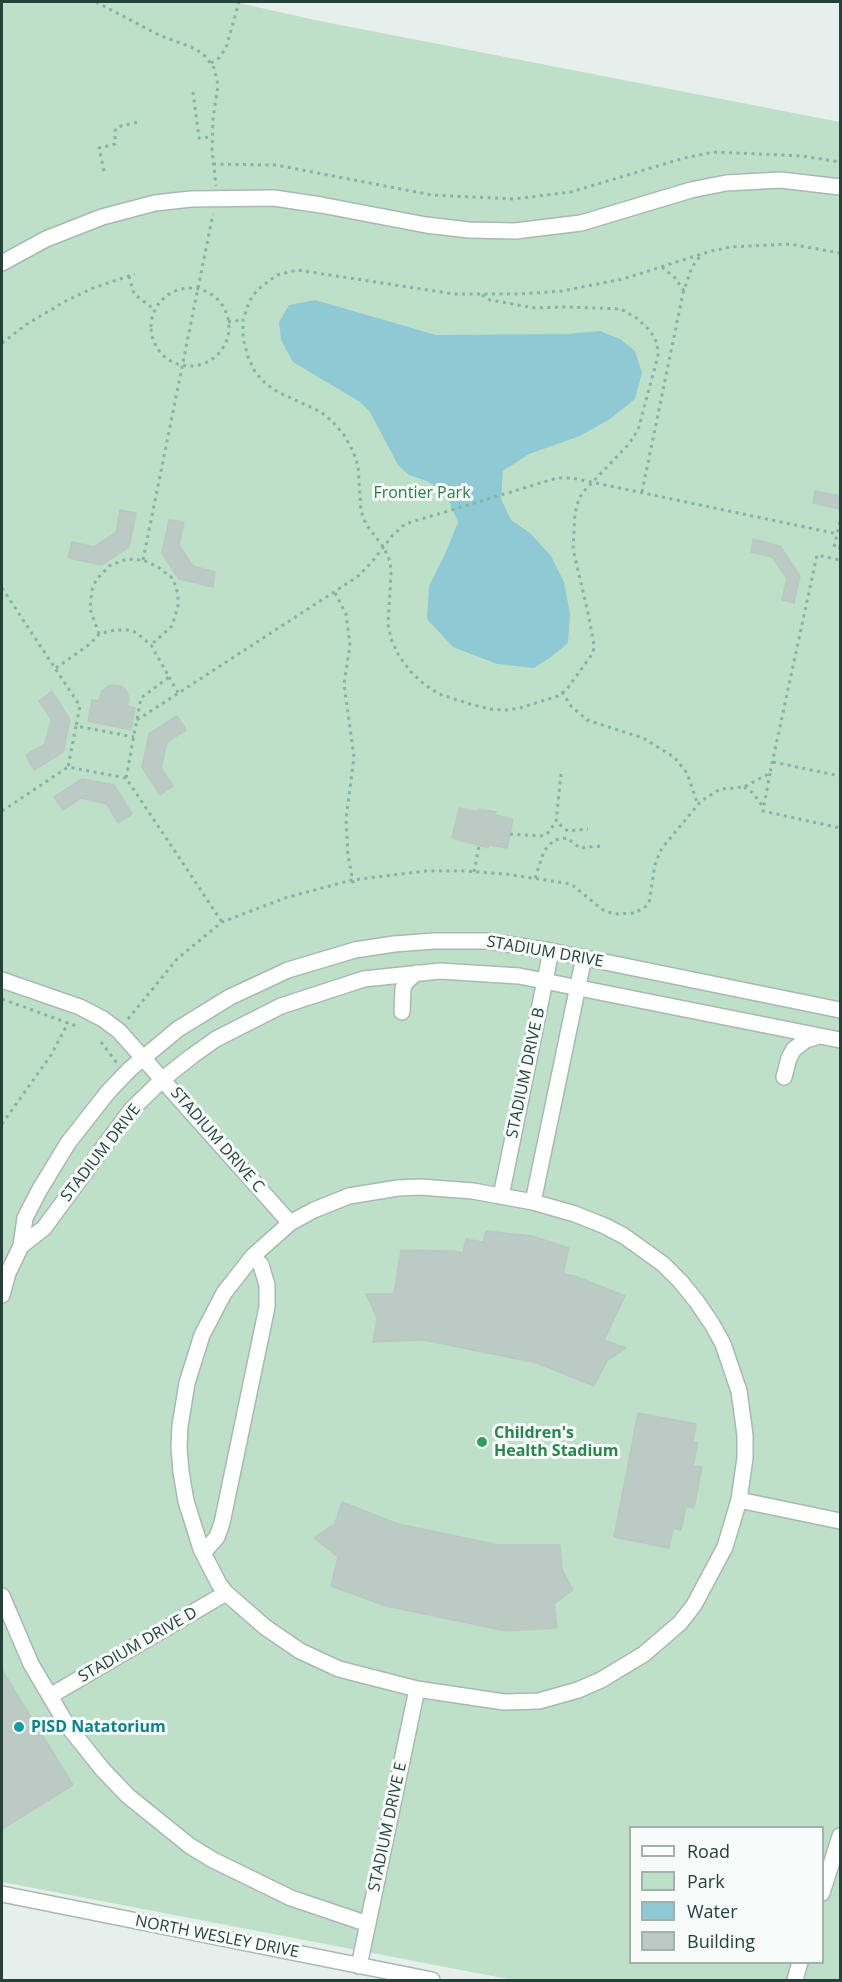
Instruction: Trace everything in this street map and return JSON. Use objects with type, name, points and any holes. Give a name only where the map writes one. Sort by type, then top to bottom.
[{"type":"street","points":[[2,263],[46,239],[81,224],[130,208],[173,201],[274,198],[435,226],[469,230],[515,231],[581,223],[691,190],[726,183],[781,180],[840,187]]},
{"type":"street","name":"STADIUM DRIVE","points":[[2,1295],[8,1273],[21,1246],[25,1218],[62,1151],[103,1098],[144,1057],[178,1029],[230,997],[274,975],[320,959],[375,947],[434,941],[488,941],[584,957],[840,1010]]},
{"type":"street","name":"STADIUM DRIVE B","points":[[501,1196],[551,951]]},
{"type":"street","name":"STADIUM DRIVE B","points":[[532,1202],[584,957]]},
{"type":"street","name":"STADIUM DRIVE","points":[[21,1246],[44,1228],[114,1131],[131,1110],[163,1079],[216,1039],[281,1006],[364,979],[416,973],[466,972],[519,976],[840,1040]]},
{"type":"street","points":[[402,1012],[406,982],[416,973]]},
{"type":"street","name":"STADIUM DRIVE C","points":[[2,980],[90,1011],[119,1031],[290,1223]]},
{"type":"street","points":[[783,1077],[794,1049],[806,1040],[819,1036]]},
{"type":"street","points":[[398,1188],[444,1188],[501,1196],[575,1214],[605,1226],[648,1252],[681,1282],[712,1324],[731,1366],[744,1414],[745,1458],[739,1500],[725,1547],[684,1619],[644,1654],[601,1680],[578,1690],[539,1701],[522,1702],[417,1689],[339,1669],[310,1656],[265,1627],[226,1593],[215,1577],[203,1553],[186,1501],[181,1472],[180,1426],[187,1383],[202,1335],[224,1293],[253,1256],[290,1223],[314,1210],[349,1197],[398,1188]]},
{"type":"street","points":[[203,1553],[217,1537],[222,1523],[267,1307],[267,1285],[261,1265],[253,1256]]},
{"type":"street","points":[[739,1500],[840,1521]]},
{"type":"street","name":"STADIUM DRIVE D","points":[[50,1696],[226,1593]]},
{"type":"street","points":[[2,1596],[31,1664],[67,1725],[103,1770],[128,1796],[190,1846],[265,1887],[317,1908],[368,1924]]},
{"type":"street","name":"STADIUM DRIVE E","points":[[359,1966],[417,1689]]},
{"type":"street","points":[[824,1887],[840,1836]]},
{"type":"street","name":"NORTH WESLEY DRIVE","points":[[2,1894],[432,1980]]},
{"type":"street","points":[[795,1980],[799,1964]]},
{"type":"path","points":[[96,2],[159,35],[196,49],[211,63],[218,77],[212,137],[216,186]]},
{"type":"path","points":[[211,63],[219,58],[226,48],[239,2]]},
{"type":"path","points":[[193,92],[199,138],[212,137]]},
{"type":"path","points":[[104,171],[99,148],[116,144],[117,126],[138,122]]},
{"type":"path","points":[[213,164],[276,165],[432,195],[514,199],[571,192],[684,158],[714,152],[802,156],[840,162]]},
{"type":"path","points":[[143,560],[214,212]]},
{"type":"path","points":[[482,295],[490,300],[534,308],[621,309],[638,319],[651,332],[657,343],[658,357],[638,430],[628,446],[592,482],[579,499],[573,529],[573,549],[594,645],[592,653],[567,689],[520,708],[498,709],[470,704],[439,694],[412,673],[399,656],[391,639],[388,624],[390,561],[384,548],[366,524],[359,497],[358,466],[353,451],[344,435],[332,421],[321,412],[266,384],[255,372],[248,357],[243,338],[243,320],[249,302],[257,290],[278,275],[297,270],[426,291],[482,295],[518,294],[562,291],[623,279],[731,247],[790,244],[840,253]]},
{"type":"path","points":[[642,493],[684,291],[692,267],[702,254]]},
{"type":"path","points":[[662,267],[675,278],[684,291]]},
{"type":"path","points":[[2,342],[64,302],[93,288],[135,274]]},
{"type":"path","points":[[129,276],[134,294],[155,310]]},
{"type":"path","points":[[181,289],[198,289],[218,301],[226,314],[228,322],[225,343],[216,355],[204,363],[183,365],[168,359],[157,348],[152,333],[152,318],[160,303],[173,292],[181,289]]},
{"type":"path","points":[[228,322],[243,320]]},
{"type":"path","points":[[137,720],[357,577],[405,524],[557,478],[572,478],[838,534]]},
{"type":"path","points":[[840,522],[834,547],[840,549]]},
{"type":"path","points":[[840,560],[817,555],[763,811],[840,828]]},
{"type":"path","points":[[99,634],[90,609],[92,590],[96,580],[110,566],[119,562],[127,559],[143,560],[158,567],[171,577],[178,596],[178,606],[172,626],[151,645]]},
{"type":"path","points":[[2,588],[80,706],[68,767]]},
{"type":"path","points":[[335,593],[346,614],[350,645],[344,684],[354,757],[346,819],[348,855],[354,888]]},
{"type":"path","points":[[56,668],[90,644],[99,634],[115,630],[130,630],[151,645],[179,693]]},
{"type":"path","points":[[169,677],[141,698],[126,778],[222,922]]},
{"type":"path","points":[[562,692],[572,706],[587,720],[643,738],[674,757],[687,773],[698,805]]},
{"type":"path","points":[[76,726],[134,737]]},
{"type":"path","points":[[773,762],[840,776]]},
{"type":"path","points":[[2,811],[68,767],[126,778]]},
{"type":"path","points":[[127,1020],[177,959],[222,922],[285,898],[352,880],[426,871],[474,872],[535,878],[571,884],[603,910],[614,914],[635,913],[649,903],[656,864],[662,848],[698,805],[720,789],[744,787],[770,773]]},
{"type":"path","points":[[510,834],[541,836],[550,831],[556,822],[561,774]]},
{"type":"path","points":[[744,787],[753,793],[764,807]]},
{"type":"path","points":[[556,822],[568,831],[588,829]]},
{"type":"path","points":[[550,831],[555,840]]},
{"type":"path","points":[[535,878],[544,851],[555,840],[567,838],[580,848],[602,846]]},
{"type":"path","points":[[474,872],[479,846]]},
{"type":"path","points":[[2,999],[79,1027]]},
{"type":"path","points":[[2,1124],[51,1055],[68,1023]]},
{"type":"path","points":[[101,1042],[118,1064]]},
{"type":"green space","name":"Frontier Park","points":[[2,2],[234,2],[320,21],[840,122],[840,1980],[513,1980],[2,1882]]},
{"type":"water","points":[[315,300],[436,335],[566,334],[600,331],[620,339],[635,351],[642,373],[635,399],[610,419],[580,436],[529,454],[503,471],[501,499],[511,520],[530,533],[551,556],[564,582],[570,614],[568,643],[534,668],[497,664],[453,647],[427,619],[429,586],[458,522],[445,492],[427,481],[409,475],[398,465],[370,412],[360,402],[293,362],[281,340],[279,322],[289,305]]},
{"type":"building","points":[[815,491],[840,496],[840,509],[813,503]]},
{"type":"building","points":[[120,510],[136,513],[129,547],[102,565],[68,558],[72,542],[94,547],[116,532]]},
{"type":"building","points":[[169,520],[184,522],[179,545],[193,566],[215,572],[213,587],[179,579],[162,553]]},
{"type":"building","points":[[753,539],[780,546],[800,576],[794,603],[782,600],[787,578],[772,557],[751,552]]},
{"type":"building","points":[[113,685],[121,686],[126,690],[129,698],[127,706],[135,708],[131,730],[88,721],[92,700],[98,701],[102,691]]},
{"type":"building","points":[[52,691],[70,720],[63,752],[34,770],[26,755],[45,744],[51,719],[39,701]]},
{"type":"building","points":[[177,716],[186,730],[167,742],[161,768],[173,786],[160,795],[142,767],[149,734]]},
{"type":"building","points":[[82,779],[114,785],[132,814],[118,823],[107,804],[81,798],[63,810],[54,797]]},
{"type":"building","points":[[459,808],[478,812],[478,809],[496,812],[495,815],[513,819],[507,848],[489,845],[488,848],[452,838]]},
{"type":"building","points":[[486,1231],[532,1236],[569,1248],[563,1274],[575,1276],[625,1296],[604,1340],[626,1348],[607,1361],[594,1386],[537,1363],[424,1340],[373,1342],[377,1318],[366,1294],[394,1294],[401,1250],[463,1253],[466,1239],[483,1242]]},
{"type":"building","points":[[638,1413],[696,1424],[693,1442],[698,1443],[693,1466],[702,1467],[694,1508],[686,1506],[681,1530],[673,1528],[669,1548],[614,1537]]},
{"type":"building","points":[[342,1502],[398,1524],[499,1545],[560,1545],[562,1569],[573,1590],[554,1604],[557,1628],[506,1631],[386,1606],[331,1586],[338,1557],[314,1538],[335,1523]]},
{"type":"building","name":"PISD Natatorium","points":[[2,1670],[73,1785],[2,1829]]},
{"type":"place","name":"Children's Health Stadium","points":[[482,1442]]},
{"type":"place","name":"PISD Natatorium","points":[[19,1727]]}]
